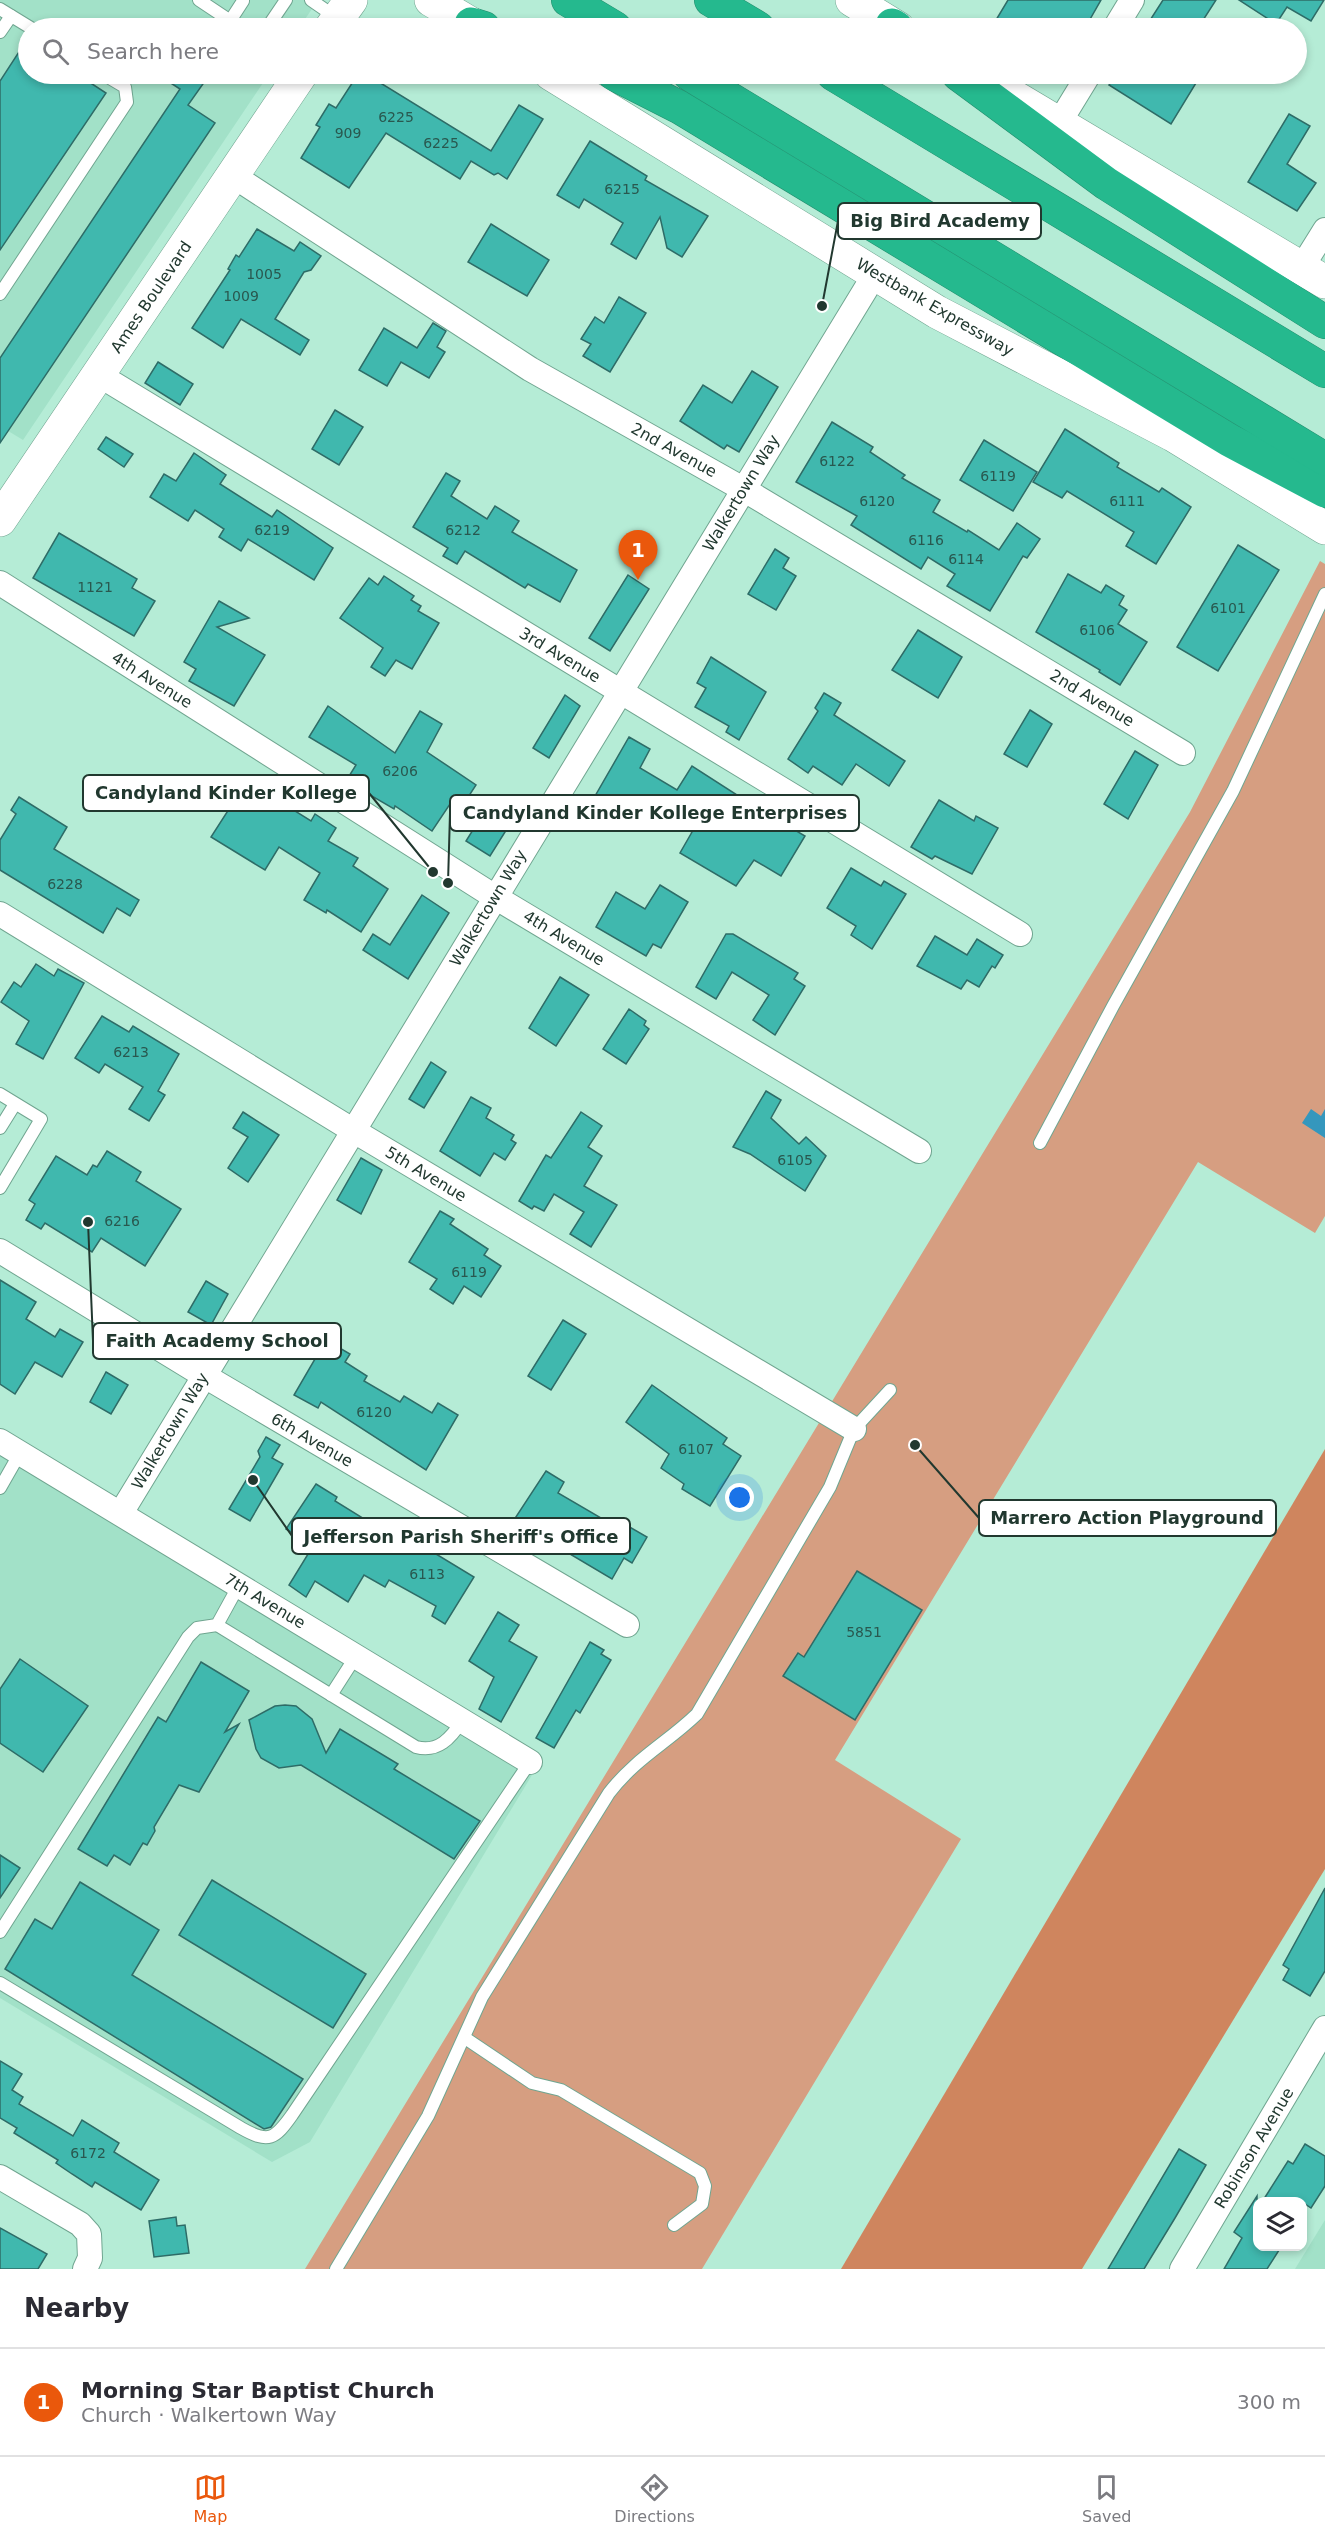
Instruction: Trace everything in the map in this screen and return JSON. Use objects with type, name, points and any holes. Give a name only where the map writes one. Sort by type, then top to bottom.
[{"type":"highway","points":[[568,0],[598,18]]},
{"type":"highway","points":[[711,0],[741,18]]},
{"type":"highway","points":[[634,84],[679,107],[1229,440],[1325,491]]},
{"type":"highway","points":[[706,84],[1325,459]]},
{"type":"highway","points":[[850,84],[1325,371]]},
{"type":"highway","points":[[972,84],[1107,184],[1325,322]]},
{"type":"main road","points":[[431,0],[462,18]]},
{"type":"main road","points":[[852,0],[881,18]]},
{"type":"main road","name":"Ames Boulevard","points":[[0,520],[294,84]]},
{"type":"main road","name":"Westbank Expressway","points":[[567,84],[937,312],[1173,435],[1325,528]]},
{"type":"main road","points":[[992,84],[1313,274]]},
{"type":"street","points":[[1122,18],[1132,0]]},
{"type":"street","points":[[1059,123],[1083,84]]},
{"type":"street","name":"2nd Avenue","points":[[232,175],[530,369],[743,489],[1183,753]]},
{"type":"street","points":[[1313,274],[1325,230]]},
{"type":"street","name":"Walkertown Way","points":[[121,1513],[875,274]]},
{"type":"street","name":"3rd Avenue","points":[[99,375],[1020,934]]},
{"type":"street","name":"4th Avenue","points":[[0,583],[495,897],[919,1151]]},
{"type":"street","name":"5th Avenue","points":[[0,914],[354,1131],[854,1430]]},
{"type":"street","name":"6th Avenue","points":[[0,1251],[203,1375],[627,1625]]},
{"type":"street","name":"7th Avenue","points":[[10,1447],[530,1762]]},
{"type":"street","name":"Robinson Avenue","points":[[1182,2269],[1325,2028]]},
{"type":"street","points":[[0,2177],[80,2224],[90,2234],[90,2258],[85,2269]]},
{"type":"lane","points":[[274,18],[286,0]]},
{"type":"lane","points":[[311,0],[340,16]]},
{"type":"lane","points":[[232,18],[243,1]]},
{"type":"lane","points":[[206,2],[226,18]]},
{"type":"lane","points":[[0,32],[5,12],[18,20]]},
{"type":"lane","points":[[0,294],[128,102],[125,87],[120,84]]},
{"type":"lane","points":[[1040,1143],[1113,1006],[1233,791],[1325,594]]},
{"type":"lane","points":[[0,1094],[41,1119],[0,1188]]},
{"type":"lane","points":[[0,1128],[15,1104]]},
{"type":"lane","points":[[336,2269],[428,2116],[482,1997],[609,1793],[628,1769],[677,1733],[697,1714],[830,1487],[854,1430],[890,1390]]},
{"type":"lane","points":[[0,1488],[10,1447]]},
{"type":"lane","points":[[217,1625],[239,1585]]},
{"type":"lane","points":[[0,1932],[188,1637],[196,1628],[217,1625],[416,1747],[427,1750],[452,1737],[462,1721]]},
{"type":"lane","points":[[332,1695],[356,1656]]},
{"type":"lane","points":[[0,1983],[241,2128],[255,2136],[268,2139],[279,2134],[530,1762]]},
{"type":"lane","points":[[465,2038],[532,2083],[561,2090],[700,2173],[705,2186],[702,2204],[674,2225]]},
{"type":"shaded area","points":[[0,0],[318,0],[306,18],[18,18],[18,84],[262,84],[23,440],[0,426]]},
{"type":"shaded area","points":[[1320,561],[1325,564],[1325,1216],[1315,1233],[1198,1162],[835,1760],[961,1839],[702,2269],[305,2269],[1190,812]]},
{"type":"shaded area","points":[[1325,1449],[1325,1869],[1082,2269],[841,2269]]},
{"type":"shaded area","points":[[0,1454],[532,1775],[310,2142],[272,2162],[0,1998]]},
{"type":"shaded area","points":[[1325,2220],[1325,2269],[1295,2269]]},
{"type":"water","points":[[1311,1109],[1321,1116],[1325,1109],[1325,1138],[1302,1123]]},
{"type":"building","points":[[1008,0],[1101,0],[1091,18],[997,18]]},
{"type":"building","points":[[1163,0],[1216,0],[1204,18],[1151,18]]},
{"type":"building","points":[[1239,0],[1324,0],[1311,21],[1287,7],[1280,18],[1267,18]]},
{"type":"building","points":[[18,53],[18,84],[92,84],[106,93],[0,250],[0,81]]},
{"type":"building","points":[[172,84],[203,84],[188,105],[215,123],[0,443],[0,358],[180,89]]},
{"type":"building","points":[[352,84],[382,84],[491,151],[519,105],[543,119],[507,179],[498,173],[494,175],[471,161],[460,179],[386,133],[349,188],[301,158],[320,127],[316,125],[329,104],[336,108]]},
{"type":"building","points":[[1110,84],[1195,84],[1171,124]]},
{"type":"building","points":[[1289,114],[1310,126],[1287,164],[1316,183],[1297,211],[1248,182]]},
{"type":"building","points":[[590,141],[647,176],[645,180],[708,216],[682,257],[667,248],[660,217],[636,259],[611,244],[623,223],[584,199],[579,208],[557,195]]},
{"type":"building","points":[[491,224],[549,260],[527,296],[468,262]]},
{"type":"building","points":[[257,229],[294,251],[300,242],[321,256],[311,270],[304,272],[275,319],[309,340],[300,355],[241,319],[223,348],[192,328],[230,270],[228,269],[236,255],[239,257]]},
{"type":"building","points":[[619,297],[646,313],[610,372],[583,356],[591,344],[581,339],[595,317],[604,323]]},
{"type":"building","points":[[433,323],[446,331],[437,347],[445,352],[429,378],[401,362],[387,386],[359,370],[384,328],[417,348]]},
{"type":"building","points":[[158,362],[193,384],[180,405],[145,383]]},
{"type":"building","points":[[752,371],[778,387],[739,452],[727,445],[724,449],[680,421],[703,385],[732,403]]},
{"type":"building","points":[[335,410],[363,427],[339,465],[312,449]]},
{"type":"building","points":[[832,422],[873,447],[870,452],[905,475],[902,478],[940,500],[933,512],[967,532],[968,530],[999,550],[1017,523],[1040,539],[1027,558],[1023,556],[990,611],[947,586],[955,574],[928,557],[921,569],[851,525],[857,516],[796,482]]},
{"type":"building","points":[[1065,429],[1119,463],[1117,467],[1159,492],[1162,488],[1191,507],[1156,564],[1126,546],[1134,532],[1067,491],[1062,498],[1033,482]]},
{"type":"building","points":[[106,437],[133,454],[124,467],[98,449]]},
{"type":"building","points":[[984,440],[1037,472],[1013,511],[960,480]]},
{"type":"building","points":[[194,453],[226,475],[220,484],[272,517],[277,510],[333,548],[314,580],[248,539],[241,551],[219,537],[224,529],[195,510],[188,521],[150,497],[164,474],[176,481]]},
{"type":"building","points":[[446,473],[460,481],[451,496],[487,519],[495,506],[519,521],[512,532],[577,570],[560,602],[528,584],[525,588],[465,551],[457,564],[443,556],[448,548],[413,527]]},
{"type":"building","points":[[59,533],[137,579],[132,588],[155,601],[134,636],[33,578]]},
{"type":"building","points":[[1238,545],[1279,570],[1218,671],[1177,647]]},
{"type":"building","points":[[775,549],[789,558],[783,568],[796,576],[776,610],[748,594]]},
{"type":"building","points":[[1068,574],[1101,593],[1106,585],[1124,596],[1119,605],[1127,610],[1118,624],[1147,642],[1120,685],[1099,672],[1100,670],[1036,632]]},
{"type":"building","points":[[628,575],[649,589],[610,651],[589,638]]},
{"type":"building","points":[[384,576],[414,596],[411,600],[421,606],[418,611],[439,623],[412,669],[396,660],[385,676],[371,667],[383,648],[340,618],[369,578],[378,585]]},
{"type":"building","points":[[219,601],[249,618],[217,627],[265,655],[234,706],[189,681],[196,669],[184,662]]},
{"type":"building","points":[[918,630],[962,657],[938,698],[892,670]]},
{"type":"building","points":[[711,657],[766,692],[739,740],[726,732],[729,726],[695,707],[706,688],[697,683]]},
{"type":"building","points":[[824,693],[841,703],[834,715],[905,761],[889,786],[856,764],[842,785],[813,766],[808,773],[788,759],[818,711],[815,708]]},
{"type":"building","points":[[565,695],[580,706],[549,758],[533,748]]},
{"type":"building","points":[[328,706],[395,753],[420,711],[442,724],[427,752],[476,785],[465,802],[456,795],[432,831],[395,806],[394,809],[346,781],[356,765],[309,737]]},
{"type":"building","points":[[1030,710],[1052,724],[1027,767],[1004,754]]},
{"type":"building","points":[[629,737],[650,749],[640,768],[677,790],[692,766],[748,802],[745,808],[780,829],[783,823],[805,836],[781,876],[754,860],[736,886],[680,853],[692,832],[660,811],[650,826],[639,819],[636,824],[612,809],[604,821],[587,810]]},
{"type":"building","points":[[1135,751],[1158,765],[1128,819],[1104,804]]},
{"type":"building","points":[[247,781],[311,821],[315,814],[336,828],[328,841],[358,858],[353,866],[388,889],[361,932],[327,910],[326,913],[304,900],[320,873],[279,847],[265,870],[211,837]]},
{"type":"building","points":[[19,797],[67,827],[54,849],[139,900],[130,916],[117,908],[103,933],[0,870],[0,840],[16,814],[11,810]]},
{"type":"building","points":[[939,800],[974,821],[976,816],[998,828],[972,874],[935,856],[932,859],[911,847]]},
{"type":"building","points":[[491,801],[515,816],[490,856],[466,841]]},
{"type":"building","points":[[851,868],[881,886],[884,881],[906,894],[872,949],[851,935],[856,926],[827,908]]},
{"type":"building","points":[[660,885],[688,902],[661,948],[653,944],[646,956],[596,927],[616,892],[645,909]]},
{"type":"building","points":[[422,895],[449,913],[408,979],[363,950],[373,934],[390,945]]},
{"type":"building","points":[[726,934],[733,934],[798,973],[794,979],[805,986],[775,1035],[753,1020],[769,995],[732,972],[716,999],[696,987]]},
{"type":"building","points":[[935,936],[967,955],[977,939],[1003,955],[995,968],[992,966],[979,987],[967,980],[961,989],[917,966]]},
{"type":"building","points":[[36,964],[54,976],[58,969],[84,983],[43,1059],[16,1044],[29,1021],[1,1002],[14,982],[21,987]]},
{"type":"building","points":[[560,977],[589,995],[556,1046],[529,1028]]},
{"type":"building","points":[[629,1009],[646,1021],[644,1025],[649,1029],[626,1064],[603,1049]]},
{"type":"building","points":[[102,1016],[129,1032],[133,1026],[179,1054],[158,1091],[165,1095],[149,1121],[129,1109],[143,1087],[105,1064],[99,1073],[75,1058]]},
{"type":"building","points":[[431,1062],[446,1072],[424,1108],[409,1099]]},
{"type":"building","points":[[766,1091],[781,1100],[771,1118],[799,1144],[806,1137],[826,1156],[805,1191],[750,1154],[733,1147]]},
{"type":"building","points":[[471,1097],[491,1108],[486,1118],[514,1135],[511,1140],[516,1143],[505,1160],[494,1153],[480,1176],[440,1151]]},
{"type":"building","points":[[243,1112],[279,1135],[248,1182],[228,1168],[248,1137],[233,1128]]},
{"type":"building","points":[[581,1112],[602,1126],[588,1147],[602,1156],[584,1186],[617,1205],[591,1247],[570,1234],[584,1212],[554,1194],[544,1211],[534,1206],[532,1209],[519,1201],[546,1155],[551,1158]]},
{"type":"building","points":[[107,1151],[141,1172],[136,1181],[181,1209],[145,1266],[101,1238],[92,1252],[45,1223],[41,1229],[26,1220],[35,1204],[29,1200],[56,1156],[87,1175],[93,1165],[97,1167]]},
{"type":"building","points":[[361,1158],[382,1170],[361,1214],[337,1200]]},
{"type":"building","points":[[440,1211],[454,1219],[450,1224],[488,1249],[484,1255],[501,1266],[481,1297],[464,1286],[453,1304],[430,1289],[437,1279],[409,1262]]},
{"type":"building","points":[[0,1280],[36,1302],[26,1319],[55,1337],[60,1329],[83,1342],[62,1377],[35,1362],[15,1394],[0,1384]]},
{"type":"building","points":[[206,1281],[228,1294],[211,1325],[188,1312]]},
{"type":"building","points":[[563,1320],[586,1334],[551,1390],[528,1376]]},
{"type":"building","points":[[326,1340],[350,1354],[345,1362],[367,1376],[364,1381],[400,1402],[404,1396],[432,1413],[438,1403],[458,1415],[426,1470],[321,1402],[318,1408],[294,1395]]},
{"type":"building","points":[[106,1372],[128,1385],[111,1414],[90,1402]]},
{"type":"building","points":[[652,1385],[727,1438],[723,1444],[741,1456],[710,1506],[682,1489],[684,1484],[661,1468],[669,1454],[626,1422]]},
{"type":"building","points":[[266,1437],[280,1445],[272,1458],[283,1464],[250,1521],[229,1509],[260,1457],[258,1451]]},
{"type":"building","points":[[546,1471],[564,1482],[558,1493],[625,1532],[628,1526],[647,1537],[632,1563],[624,1558],[612,1579],[533,1532],[529,1538],[510,1526]]},
{"type":"building","points":[[316,1484],[337,1497],[335,1501],[395,1538],[398,1534],[408,1537],[474,1577],[445,1624],[432,1616],[436,1606],[389,1580],[385,1587],[364,1575],[348,1602],[315,1581],[306,1597],[289,1585],[313,1546],[286,1529]]},
{"type":"building","points":[[857,1571],[922,1610],[855,1720],[783,1676],[798,1653],[804,1657]]},
{"type":"building","points":[[498,1612],[519,1625],[509,1641],[537,1657],[501,1722],[479,1709],[494,1677],[469,1661]]},
{"type":"building","points":[[590,1642],[604,1650],[601,1654],[611,1660],[580,1713],[576,1710],[554,1748],[536,1738]]},
{"type":"building","points":[[20,1659],[88,1706],[43,1772],[0,1743],[0,1689]]},
{"type":"building","points":[[201,1662],[249,1691],[225,1732],[239,1724],[199,1792],[179,1785],[154,1827],[155,1831],[147,1845],[143,1843],[130,1865],[114,1855],[107,1866],[78,1849],[158,1717],[166,1722]]},
{"type":"building","points":[[275,1706],[296,1706],[312,1719],[326,1753],[340,1729],[398,1764],[394,1769],[480,1821],[454,1859],[301,1765],[279,1768],[261,1758],[256,1749],[249,1720]]},
{"type":"building","points":[[0,1855],[20,1868],[0,1898]]},
{"type":"building","points":[[212,1880],[366,1974],[333,2028],[179,1935]]},
{"type":"building","points":[[80,1882],[159,1930],[132,1975],[303,2079],[271,2127],[264,2129],[5,1969],[35,1919],[52,1929]]},
{"type":"building","points":[[1325,1888],[1325,1971],[1310,1996],[1283,1980],[1289,1969],[1283,1965]]},
{"type":"building","points":[[0,2061],[22,2074],[12,2090],[23,2097],[19,2104],[73,2136],[82,2120],[119,2143],[114,2152],[159,2180],[141,2210],[95,2182],[92,2187],[56,2163],[58,2160],[14,2133],[17,2128],[0,2118]]},
{"type":"building","points":[[1305,2144],[1325,2156],[1325,2186],[1311,2208],[1307,2205],[1307,2197],[1265,2197],[1288,2161],[1293,2164]]},
{"type":"building","points":[[1179,2149],[1206,2165],[1175,2218],[1144,2269],[1108,2269]]},
{"type":"building","points":[[1253,2202],[1253,2251],[1278,2251],[1267,2269],[1224,2269],[1242,2238],[1234,2232]]},
{"type":"building","points":[[176,2217],[177,2226],[185,2225],[189,2253],[154,2257],[149,2221]]},
{"type":"building","points":[[0,2228],[47,2254],[38,2269],[0,2269]]},
{"type":"place","name":"Big Bird Academy","points":[[822,306]]},
{"type":"place","name":"Morning Star Baptist Church","points":[[638,580]]},
{"type":"place","name":"Candyland Kinder Kollege","points":[[433,872]]},
{"type":"place","name":"Candyland Kinder Kollege Enterprises","points":[[448,883]]},
{"type":"place","name":"Faith Academy School","points":[[88,1222]]},
{"type":"place","name":"Marrero Action Playground","points":[[915,1445]]},
{"type":"place","name":"Jefferson Parish Sheriff's Office","points":[[253,1480]]}]
